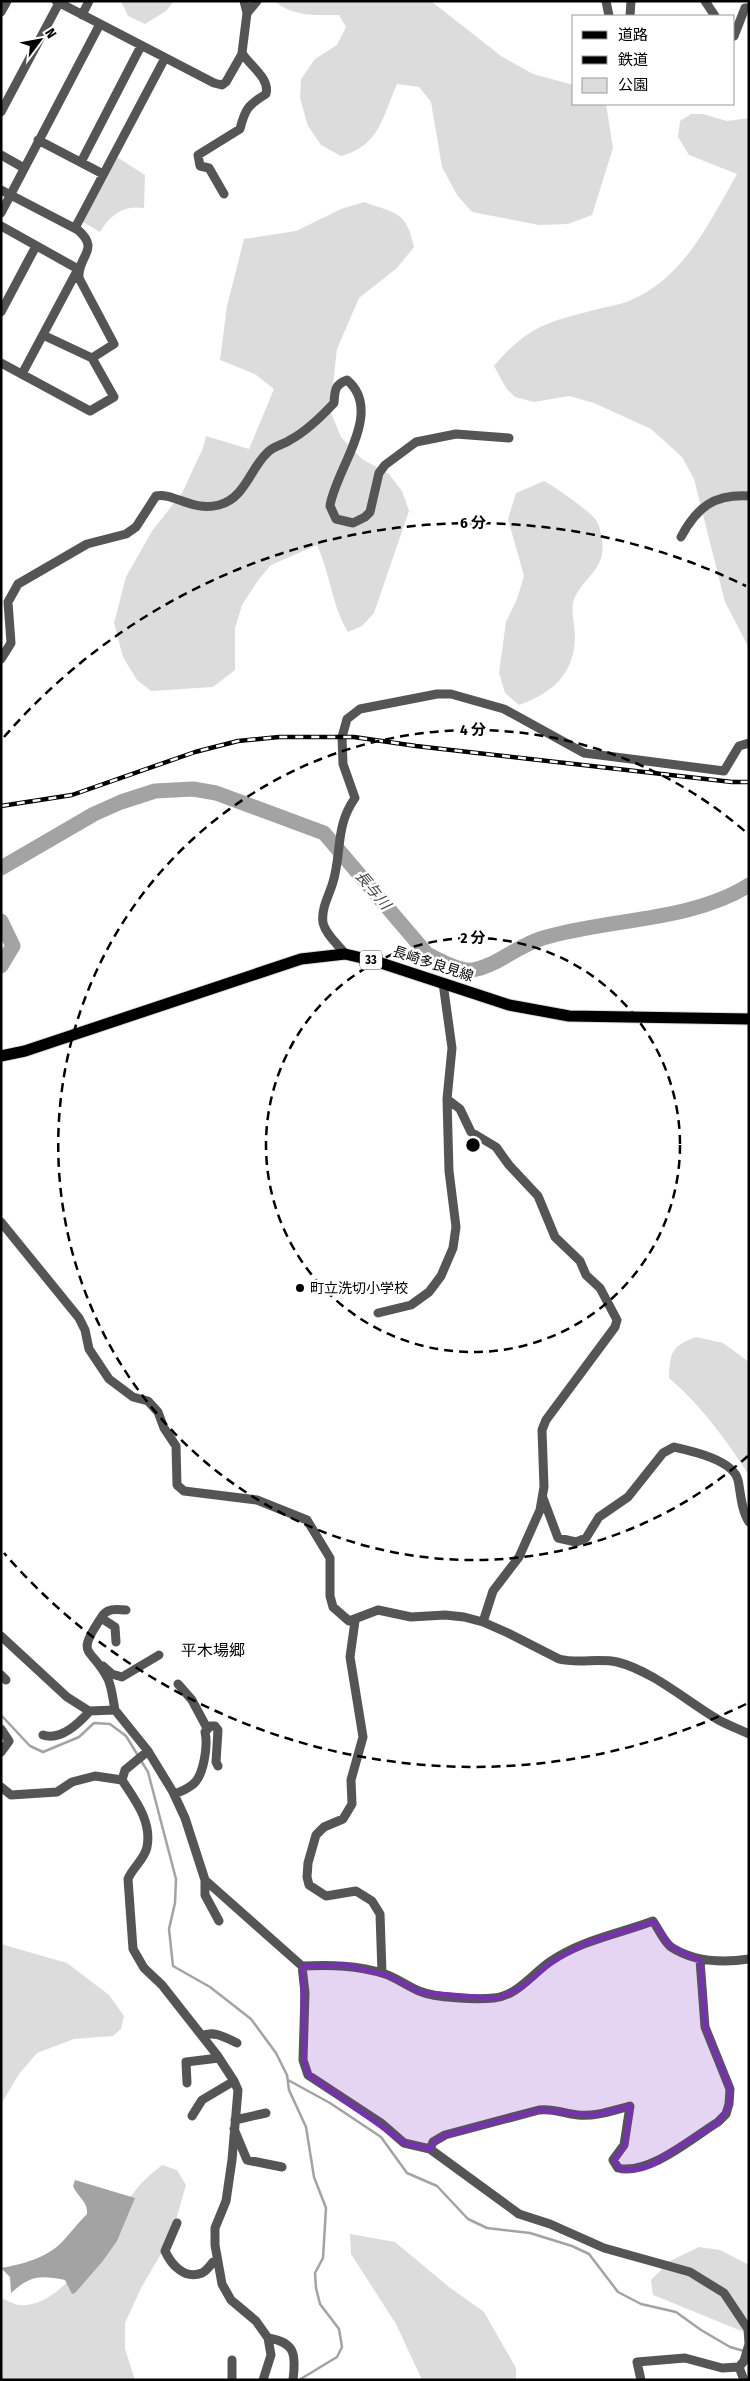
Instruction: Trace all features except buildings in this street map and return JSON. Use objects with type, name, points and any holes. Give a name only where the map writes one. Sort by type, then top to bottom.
[{"type":"main road","name":"長崎多良見線","points":[[1,1056],[25,1051],[301,959],[345,954],[509,1004],[569,1016],[749,1019]]},
{"type":"street","points":[[1,12],[7,1]]},
{"type":"street","points":[[82,15],[90,1]]},
{"type":"street","points":[[1,112],[57,2],[141,46],[222,85],[242,54],[247,13],[244,1]]},
{"type":"street","points":[[247,13],[256,1]]},
{"type":"street","points":[[606,1],[609,15]]},
{"type":"street","points":[[630,15],[631,1]]},
{"type":"street","points":[[705,1],[714,15]]},
{"type":"street","points":[[735,33],[742,12],[745,8],[749,8]]},
{"type":"street","points":[[1,213],[100,24]]},
{"type":"street","points":[[81,162],[141,46]]},
{"type":"street","points":[[224,194],[209,168],[200,166],[198,155],[240,129],[244,112],[266,94],[268,87],[265,80],[242,54]]},
{"type":"street","points":[[75,228],[165,58]]},
{"type":"street","points":[[38,140],[103,174]]},
{"type":"street","points":[[1,155],[24,168]]},
{"type":"street","points":[[1,190],[75,228],[86,236],[89,243],[78,269],[22,374]]},
{"type":"street","points":[[1,226],[78,269]]},
{"type":"street","points":[[1,312],[36,246]]},
{"type":"street","points":[[78,269],[78,278],[114,344],[92,358]]},
{"type":"street","points":[[1,363],[90,411],[114,397],[92,358],[43,335]]},
{"type":"street","points":[[1,659],[11,643],[5,607],[18,584],[87,544],[117,538],[136,527],[156,496],[167,496],[193,506],[213,506],[230,500],[246,484],[265,454],[272,448],[290,441],[320,418],[334,403],[334,389],[339,383],[346,380],[355,387],[359,396],[361,417],[330,506],[336,518],[345,522],[353,523],[370,512],[379,473],[385,465],[416,442],[456,434],[509,438]]},
{"type":"street","points":[[681,537],[698,512],[716,500],[733,495],[749,496]]},
{"type":"street","points":[[345,954],[325,931],[323,920],[325,902],[333,882],[346,810],[354,798],[343,764],[342,737],[347,719],[360,708],[437,694],[451,694],[504,709],[584,753],[694,769],[724,771],[739,746],[749,743]]},
{"type":"street","points":[[378,1313],[411,1305],[430,1292],[441,1276],[453,1248],[456,1227],[449,1171],[447,1099],[452,1048],[443,983]]},
{"type":"street","points":[[447,1099],[460,1109],[471,1132],[496,1147],[509,1165],[538,1196],[555,1237],[580,1261],[586,1275],[600,1288],[617,1320],[615,1328],[546,1420],[542,1430],[544,1473],[540,1510],[519,1557],[493,1591],[483,1622]]},
{"type":"street","points":[[1,1222],[79,1318],[86,1330],[89,1349],[109,1380],[133,1397],[148,1401],[158,1412],[164,1428],[176,1446],[177,1485],[184,1491],[257,1500],[307,1520],[330,1558],[330,1596],[333,1607],[349,1621],[355,1621],[378,1610],[411,1617],[445,1615],[483,1622],[559,1659],[570,1662],[596,1660],[618,1662],[643,1673],[719,1720],[749,1734]]},
{"type":"street","points":[[542,1495],[558,1538],[576,1542],[586,1538],[599,1517],[628,1497],[663,1453],[674,1447],[700,1454],[732,1469],[737,1477],[745,1516],[749,1522]]},
{"type":"street","points":[[126,1610],[108,1610],[104,1612],[86,1639],[86,1647],[108,1679],[115,1710],[174,1794],[186,1818],[205,1880],[205,1895],[219,1921]]},
{"type":"street","points":[[101,1618],[114,1627],[116,1642]]},
{"type":"street","points":[[355,1621],[350,1657],[362,1737],[351,1780],[352,1804],[349,1812],[343,1819],[324,1828],[316,1835],[308,1863],[307,1877],[309,1886],[326,1896],[356,1891],[377,1906],[380,1914],[382,1973]]},
{"type":"street","points":[[1,1636],[67,1697],[90,1711],[115,1710]]},
{"type":"street","points":[[98,1665],[122,1677],[159,1655]]},
{"type":"street","points":[[174,1794],[198,1780],[207,1747],[205,1732],[207,1728],[192,1700],[178,1684]]},
{"type":"street","points":[[43,1735],[56,1736],[64,1732],[76,1725],[90,1711]]},
{"type":"street","points":[[207,1728],[215,1726],[218,1730],[216,1762],[218,1766]]},
{"type":"street","points":[[1,1729],[9,1740],[1,1752]]},
{"type":"street","points":[[122,1780],[125,1770],[146,1753]]},
{"type":"street","points":[[1,1787],[12,1795],[57,1792],[72,1782],[95,1776],[122,1780],[145,1816],[148,1847],[131,1871],[128,1880],[133,1949],[144,1968],[162,1985],[219,2058],[238,2090],[226,2201],[215,2228],[218,2264],[222,2284],[231,2300],[256,2321],[268,2338],[271,2356],[263,2380]]},
{"type":"street","points":[[205,1880],[302,1966],[305,1993],[303,2060],[308,2075],[381,2123],[404,2143],[430,2150],[519,2214],[550,2224],[604,2248],[690,2272],[724,2293],[748,2329],[748,2344],[744,2361],[739,2367],[722,2368],[685,2358],[637,2362],[641,2380]]},
{"type":"street","points":[[302,1966],[343,1964],[382,1973],[421,1992],[459,1998],[496,1998],[524,1985],[550,1962],[584,1942],[653,1921],[670,1946],[700,1960],[731,1962],[749,1959]]},
{"type":"street","points":[[430,2150],[432,2142],[445,2135],[539,2110],[553,2109],[577,2116],[594,2115],[630,2106],[624,2146],[613,2160],[618,2168],[626,2170],[647,2167],[718,2122],[726,2114],[730,2089],[705,2027],[700,1960]]},
{"type":"street","points":[[202,2036],[208,2034],[221,2035],[237,2044]]},
{"type":"street","points":[[188,2083],[186,2062],[219,2058]]},
{"type":"street","points":[[192,2116],[202,2100],[234,2081]]},
{"type":"street","points":[[235,2124],[266,2113]]},
{"type":"street","points":[[235,2124],[247,2160],[282,2167]]},
{"type":"street","points":[[177,2223],[165,2250],[170,2264],[178,2269],[198,2274],[204,2272],[213,2262],[218,2264]]},
{"type":"street","points":[[268,2338],[277,2340],[289,2346],[292,2350],[294,2356],[293,2380]]},
{"type":"street","points":[[232,2360],[232,2380]]},
{"type":"street","points":[[739,2367],[744,2380]]},
{"type":"highlighted area","points":[[653,1921],[670,1946],[700,1960],[705,2027],[730,2089],[729,2104],[718,2122],[647,2167],[626,2170],[618,2168],[613,2160],[624,2145],[630,2106],[594,2115],[539,2110],[445,2135],[433,2142],[430,2149],[404,2143],[308,2075],[303,2060],[302,1966],[343,1964],[387,1975],[421,1992],[496,1998],[524,1985],[550,1962],[584,1943]]},
{"type":"green space","points":[[121,1],[174,1],[166,11],[145,24],[128,16]]},
{"type":"green space","points":[[275,1],[431,1],[501,56],[533,74],[572,84],[572,105],[606,105],[613,148],[592,215],[568,224],[539,225],[472,212],[457,195],[442,167],[431,102],[419,87],[397,84],[378,129],[364,145],[354,151],[341,156],[321,145],[308,126],[300,98],[301,79],[315,59],[337,45],[346,27],[339,15],[305,14],[282,6]]},
{"type":"green space","points":[[691,114],[703,114],[727,121],[749,118],[749,648],[725,602],[694,479],[682,457],[651,429],[594,403],[569,396],[534,402],[515,397],[506,388],[494,366],[506,352],[529,333],[552,322],[631,300],[650,290],[681,263],[706,229],[737,174],[689,155],[678,137],[680,121]]},
{"type":"green space","points":[[117,157],[145,175],[144,208],[130,208],[118,212],[100,232],[83,222]]},
{"type":"green space","points":[[364,202],[398,215],[407,226],[414,247],[397,268],[359,298],[337,349],[330,410],[341,437],[362,459],[389,474],[402,491],[409,511],[374,613],[362,626],[348,632],[338,611],[317,545],[271,565],[259,579],[242,605],[235,628],[235,670],[213,687],[151,691],[137,680],[123,657],[114,623],[126,577],[152,531],[182,493],[203,448],[206,436],[249,449],[274,389],[255,374],[220,360],[227,306],[244,239],[296,231],[341,209]]},
{"type":"green space","points":[[544,481],[580,505],[596,520],[603,546],[602,557],[578,591],[573,603],[574,650],[566,672],[559,681],[542,695],[519,705],[505,693],[499,673],[506,622],[517,599],[524,576],[508,519],[516,493]]},
{"type":"green space","points":[[696,1337],[723,1343],[749,1362],[749,1475],[722,1436],[692,1400],[669,1378],[671,1356],[677,1347]]},
{"type":"green space","points":[[1,1944],[67,1963],[109,1995],[124,2016],[121,2029],[113,2036],[74,2039],[37,2053],[19,2074],[1,2104]]},
{"type":"green space","points":[[162,2165],[177,2170],[186,2185],[171,2237],[142,2286],[125,2323],[125,2349],[135,2380],[1,2380],[1,2298],[19,2305],[36,2303],[53,2294],[69,2281],[98,2245],[135,2191]]},
{"type":"green space","points":[[350,2234],[395,2242],[449,2287],[484,2312],[516,2368],[516,2380],[422,2380],[396,2324],[351,2254]]},
{"type":"green space","points":[[699,2247],[720,2250],[749,2265],[749,2334],[653,2295],[651,2280],[670,2261]]},
{"type":"shaded area","points":[[75,2180],[135,2198],[117,2241],[102,2262],[75,2293],[72,2294],[65,2280],[41,2277],[24,2283],[11,2293],[10,2277],[1,2268],[26,2262],[50,2252],[63,2241],[87,2214],[86,2206],[73,2186]]},
{"type":"waterway","name":"長与川","points":[[1,868],[94,814],[121,802],[155,791],[193,789],[216,793],[324,833],[427,954],[449,965],[467,970],[491,964],[525,945],[543,938],[676,913],[727,897],[749,885]]},
{"type":"waterway","name":"長与川","points":[[1,921],[13,946],[1,966]]},
{"type":"waterway","points":[[1,1715],[30,1746],[43,1752],[79,1737],[94,1723],[110,1724],[126,1736],[148,1772],[176,1879],[175,1903],[169,1929],[173,1966],[210,1987],[251,2019],[276,2053],[287,2075],[289,2090],[306,2127],[314,2177],[326,2208],[323,2258],[315,2273],[316,2288],[320,2304],[339,2329],[342,2347],[337,2357],[299,2380]]},
{"type":"waterway","points":[[288,2080],[330,2103],[381,2137],[407,2173],[437,2186],[468,2219],[487,2228],[530,2233],[572,2246],[589,2254],[618,2292],[641,2304],[676,2312],[701,2330],[730,2347],[744,2351]]},
{"type":"railway","points":[[1,806],[72,795],[195,752],[238,741],[279,737],[354,737],[416,746],[732,782],[749,782]]},
{"type":"place","name":"町立洗切小学校","points":[[300,1288]]},
{"type":"district","name":"平木場郷","points":[[213,1650]]}]
